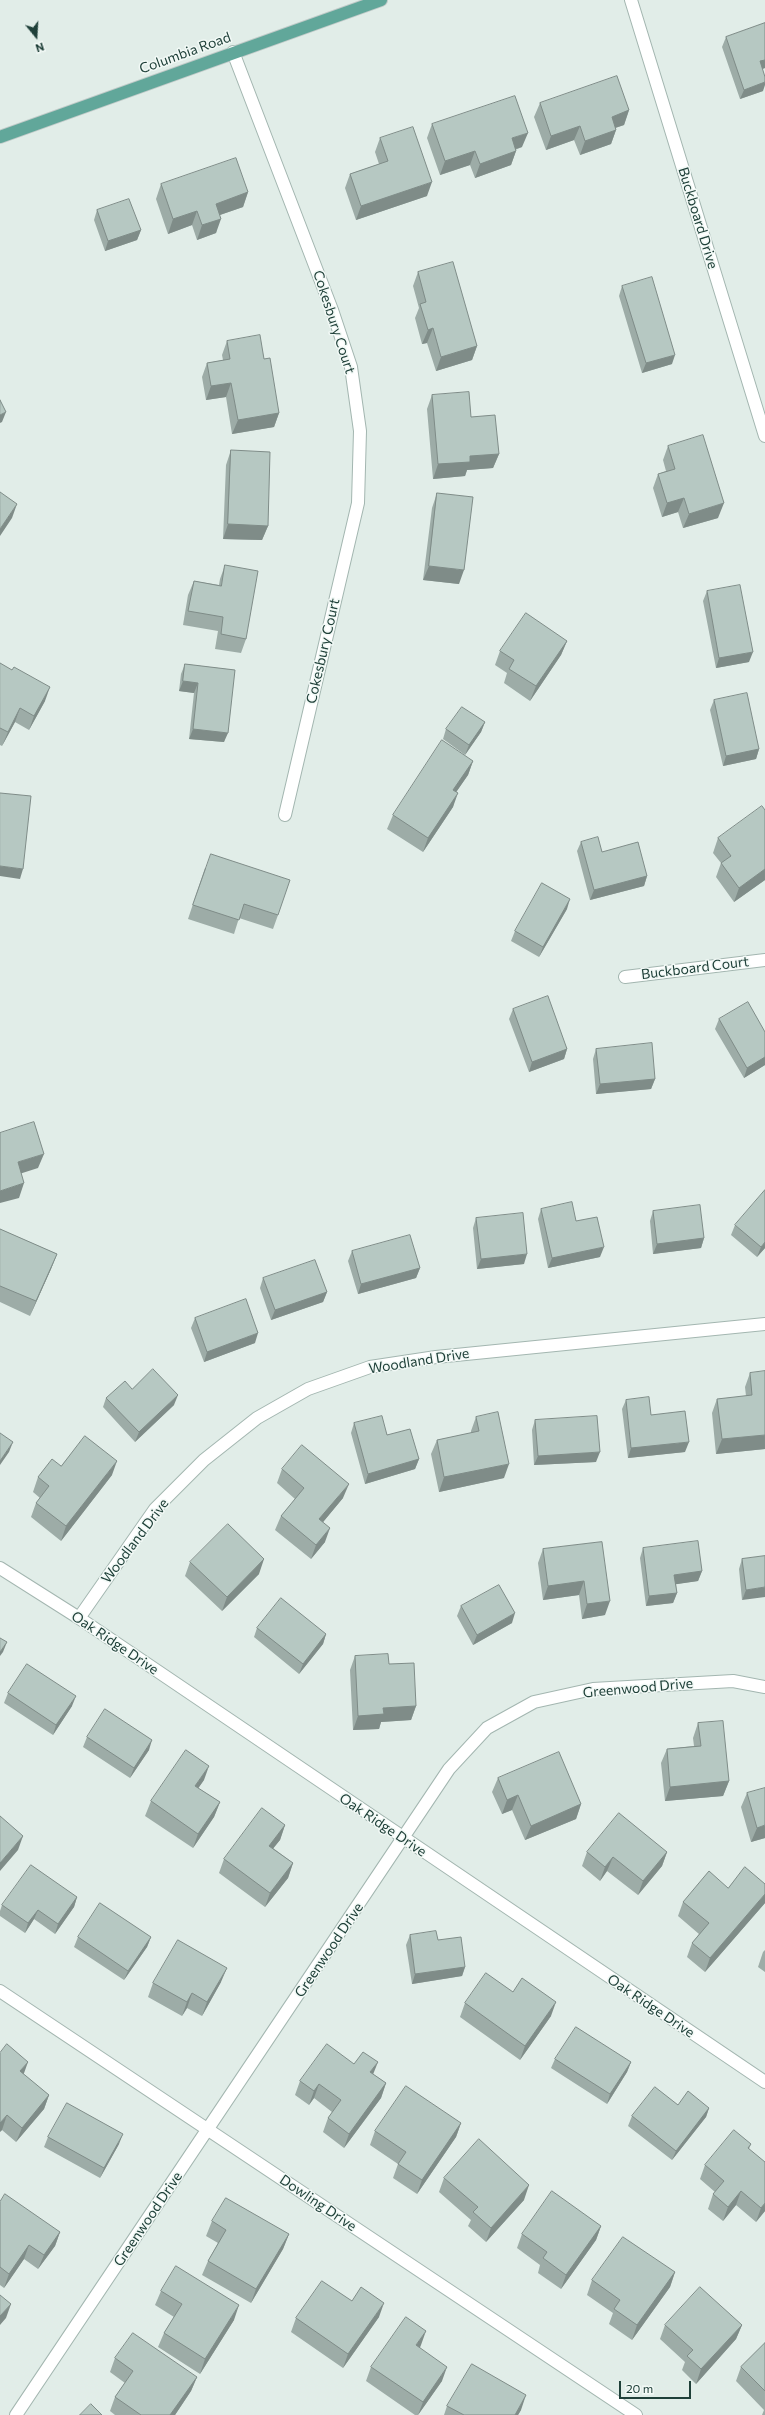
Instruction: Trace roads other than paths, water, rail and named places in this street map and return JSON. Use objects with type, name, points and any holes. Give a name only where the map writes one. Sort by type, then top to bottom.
[{"type":"main road","name":"Columbia Road","points":[[0,137],[381,0]]},
{"type":"street","name":"Buckboard Drive","points":[[631,0],[765,436]]},
{"type":"street","name":"Cokesbury Court","points":[[233,52],[346,352],[351,367],[360,431],[358,503],[285,816]]},
{"type":"street","name":"Buckboard Court","points":[[625,977],[765,960]]},
{"type":"street","name":"Woodland Drive","points":[[79,1618],[155,1509],[204,1460],[257,1418],[308,1389],[370,1367],[436,1357],[765,1324]]},
{"type":"street","name":"Oak Ridge Drive","points":[[0,1568],[79,1618],[403,1839],[765,2082]]},
{"type":"street","name":"Greenwood Drive","points":[[16,2415],[449,1769],[487,1728],[534,1702],[593,1689],[733,1681],[765,1687]]},
{"type":"street","name":"Dowling Drive","points":[[0,1991],[636,2415]]}]
